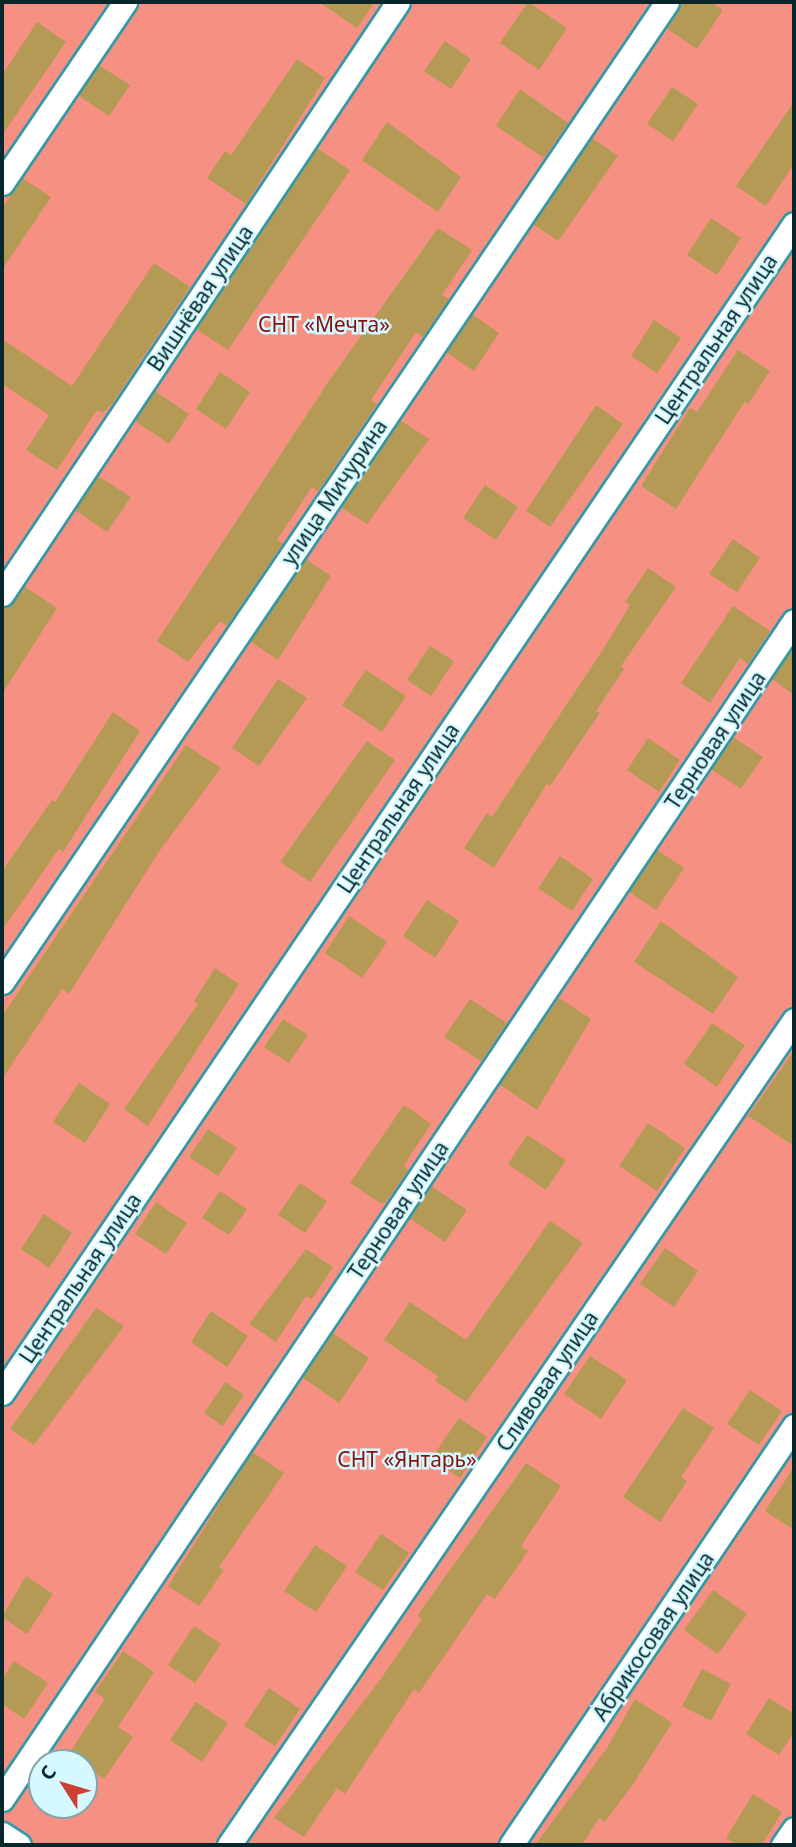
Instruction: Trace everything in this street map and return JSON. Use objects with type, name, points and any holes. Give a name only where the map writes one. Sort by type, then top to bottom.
[{"type":"street","points":[[2,183],[125,2]]},
{"type":"street","name":"Вишнёвая улица","points":[[2,593],[398,2]]},
{"type":"street","name":"улица Мичурина","points":[[2,982],[667,2]]},
{"type":"street","name":"Центральная улица","points":[[2,1392],[794,224]]},
{"type":"street","name":"Терновая улица","points":[[2,1799],[794,621]]},
{"type":"street","name":"Сливовая улица","points":[[229,1845],[794,1020]]},
{"type":"street","name":"Абрикосовая улица","points":[[511,1845],[794,1426]]},
{"type":"street","points":[[783,1845],[794,1829]]},
{"type":"street","points":[[2,1834],[19,1845]]},
{"type":"green space","points":[[2,2],[794,2],[794,1845],[2,1845]]},
{"type":"building","points":[[319,2],[375,2],[357,28]]},
{"type":"building","points":[[528,2],[567,28],[539,70],[500,43]]},
{"type":"building","points":[[681,2],[711,2],[723,10],[697,49],[666,28]]},
{"type":"building","points":[[37,22],[66,42],[2,135],[2,75]]},
{"type":"building","points":[[445,41],[471,59],[451,89],[424,71]]},
{"type":"building","points":[[297,59],[325,78],[246,204],[207,178],[225,151],[231,155]]},
{"type":"building","points":[[99,65],[130,85],[109,116],[79,96]]},
{"type":"building","points":[[672,87],[698,104],[673,141],[647,124]]},
{"type":"building","points":[[520,89],[568,123],[544,158],[496,126]]},
{"type":"building","points":[[794,102],[794,164],[766,206],[736,186]]},
{"type":"building","points":[[387,122],[461,177],[438,212],[362,160]]},
{"type":"building","points":[[592,138],[618,156],[558,241],[533,224]]},
{"type":"building","points":[[317,148],[350,170],[228,350],[196,329]]},
{"type":"building","points":[[22,178],[51,197],[2,270],[2,209]]},
{"type":"building","points":[[711,218],[741,238],[717,275],[687,255]]},
{"type":"building","points":[[438,228],[472,250],[442,295],[449,299],[423,337],[416,332],[371,400],[377,404],[318,491],[312,487],[277,540],[283,543],[227,626],[220,621],[188,662],[157,641],[331,378]]},
{"type":"building","points":[[154,263],[190,287],[111,405],[103,413],[97,410],[57,470],[26,450],[49,415],[2,384],[2,339],[72,386]]},
{"type":"building","points":[[472,314],[499,333],[474,371],[446,352]]},
{"type":"building","points":[[654,320],[681,338],[657,373],[631,356]]},
{"type":"building","points":[[738,350],[770,371],[748,404],[745,401],[676,509],[641,486],[690,408],[697,412]]},
{"type":"building","points":[[220,372],[250,392],[226,429],[196,409]]},
{"type":"building","points":[[155,391],[189,414],[169,444],[135,421]]},
{"type":"building","points":[[596,405],[623,424],[550,527],[526,511]]},
{"type":"building","points":[[400,420],[429,439],[367,524],[341,507]]},
{"type":"building","points":[[98,476],[131,497],[107,532],[75,510]]},
{"type":"building","points":[[485,485],[518,507],[496,540],[463,518]]},
{"type":"building","points":[[733,539],[760,558],[737,592],[709,574]]},
{"type":"building","points":[[306,559],[331,576],[278,660],[250,641]]},
{"type":"building","points":[[648,568],[676,587],[621,666],[624,669],[596,711],[600,713],[550,786],[547,784],[494,868],[464,848],[487,813],[492,817],[606,645],[630,605],[625,602]]},
{"type":"building","points":[[24,586],[57,608],[2,694],[2,608],[13,602]]},
{"type":"building","points":[[733,606],[770,631],[748,664],[740,658],[710,703],[681,683]]},
{"type":"building","points":[[430,646],[454,661],[431,696],[407,680]]},
{"type":"building","points":[[794,646],[794,695],[772,679]]},
{"type":"building","points":[[366,670],[406,696],[382,732],[342,705]]},
{"type":"building","points":[[278,679],[307,698],[259,766],[232,748]]},
{"type":"building","points":[[113,712],[140,731],[63,852],[59,849],[2,930],[2,871],[52,800],[55,802]]},
{"type":"building","points":[[733,737],[763,757],[741,789],[711,769]]},
{"type":"building","points":[[648,738],[680,760],[659,792],[627,770]]},
{"type":"building","points":[[367,741],[395,760],[310,882],[280,862]]},
{"type":"building","points":[[186,745],[221,768],[158,853],[69,994],[62,989],[2,1079],[2,1016]]},
{"type":"building","points":[[657,850],[684,868],[656,910],[629,892]]},
{"type":"building","points":[[560,856],[593,879],[572,911],[538,888]]},
{"type":"building","points":[[427,900],[459,921],[435,958],[403,936]]},
{"type":"building","points":[[349,916],[387,942],[362,978],[325,953]]},
{"type":"building","points":[[661,921],[738,977],[713,1014],[634,962]]},
{"type":"building","points":[[215,968],[239,984],[148,1126],[124,1109],[198,1004],[194,1001]]},
{"type":"building","points":[[559,998],[591,1019],[537,1110],[499,1084]]},
{"type":"building","points":[[470,999],[507,1023],[481,1061],[444,1037]]},
{"type":"building","points":[[283,1019],[308,1035],[289,1063],[264,1047]]},
{"type":"building","points":[[712,1023],[745,1045],[717,1087],[684,1064]]},
{"type":"building","points":[[794,1051],[794,1146],[748,1116]]},
{"type":"building","points":[[79,1083],[110,1104],[85,1143],[53,1122]]},
{"type":"building","points":[[404,1105],[431,1124],[404,1165],[408,1170],[386,1202],[380,1203],[350,1183]]},
{"type":"building","points":[[648,1123],[685,1148],[657,1191],[619,1166]]},
{"type":"building","points":[[208,1129],[237,1148],[218,1176],[189,1157]]},
{"type":"building","points":[[527,1135],[566,1160],[546,1190],[508,1164]]},
{"type":"building","points":[[300,1183],[327,1201],[305,1233],[278,1215]]},
{"type":"building","points":[[431,1186],[467,1210],[445,1242],[409,1218]]},
{"type":"building","points":[[220,1191],[247,1209],[229,1235],[202,1218]]},
{"type":"building","points":[[156,1202],[187,1223],[166,1254],[135,1234]]},
{"type":"building","points":[[44,1214],[72,1233],[49,1268],[21,1249]]},
{"type":"building","points":[[550,1221],[583,1243],[466,1402],[435,1381],[438,1376],[384,1340],[410,1302],[466,1340]]},
{"type":"building","points":[[665,1248],[698,1271],[674,1307],[640,1284]]},
{"type":"building","points":[[306,1249],[333,1267],[312,1299],[306,1296],[276,1342],[249,1324]]},
{"type":"building","points":[[96,1308],[124,1326],[34,1445],[10,1429]]},
{"type":"building","points":[[211,1311],[248,1336],[227,1367],[191,1342]]},
{"type":"building","points":[[333,1333],[369,1358],[339,1403],[303,1378]]},
{"type":"building","points":[[590,1356],[627,1380],[601,1419],[564,1394]]},
{"type":"building","points":[[225,1382],[244,1395],[223,1426],[204,1413]]},
{"type":"building","points":[[750,1390],[782,1411],[759,1445],[727,1424]]},
{"type":"building","points":[[683,1408],[714,1428],[681,1477],[687,1481],[660,1522],[623,1497]]},
{"type":"building","points":[[459,1418],[487,1437],[460,1478],[431,1459]]},
{"type":"building","points":[[252,1452],[284,1473],[219,1567],[224,1570],[199,1606],[168,1586]]},
{"type":"building","points":[[526,1463],[561,1486],[521,1546],[528,1551],[495,1599],[487,1594],[419,1693],[414,1689],[345,1794],[337,1788],[304,1837],[274,1818],[380,1680],[422,1619],[417,1616]]},
{"type":"building","points":[[794,1467],[794,1530],[765,1511]]},
{"type":"building","points":[[381,1534],[409,1553],[383,1590],[355,1572]]},
{"type":"building","points":[[315,1545],[347,1566],[316,1612],[284,1591]]},
{"type":"building","points":[[26,1576],[53,1594],[27,1634],[2,1617]]},
{"type":"building","points":[[713,1590],[747,1614],[718,1654],[684,1630]]},
{"type":"building","points":[[194,1626],[221,1644],[195,1683],[168,1665]]},
{"type":"building","points":[[123,1651],[154,1672],[118,1727],[133,1737],[104,1779],[98,1775],[98,1749],[72,1749],[105,1699],[95,1692]]},
{"type":"building","points":[[14,1661],[48,1683],[24,1719],[2,1704],[2,1679]]},
{"type":"building","points":[[702,1669],[731,1684],[711,1721],[682,1706]]},
{"type":"building","points":[[269,1688],[300,1709],[275,1746],[244,1726]]},
{"type":"building","points":[[769,1698],[794,1714],[794,1732],[779,1755],[746,1734]]},
{"type":"building","points":[[635,1699],[672,1723],[633,1784],[605,1822],[599,1818],[582,1845],[535,1845],[607,1748]]},
{"type":"building","points":[[196,1702],[228,1723],[202,1762],[170,1740]]},
{"type":"building","points":[[753,1794],[782,1812],[762,1845],[737,1845],[726,1838]]},
{"type":"park label","name":"СНТ «Мечта»","points":[[324,324]]},
{"type":"park label","name":"СНТ «Янтарь»","points":[[407,1459]]}]
